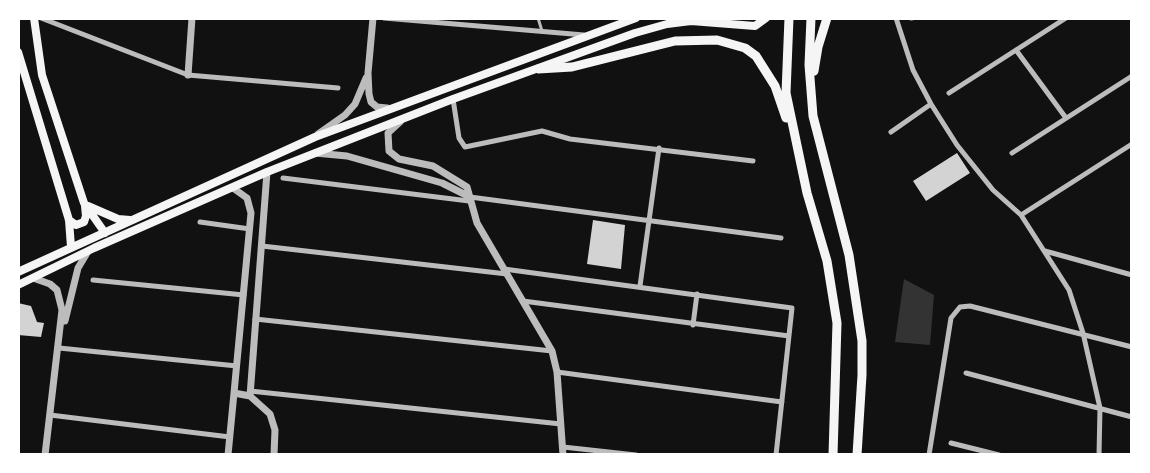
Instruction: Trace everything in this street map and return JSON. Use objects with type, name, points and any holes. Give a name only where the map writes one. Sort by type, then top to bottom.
[{"type":"highway","points":[[789,18],[786,93],[797,153]]},
{"type":"highway","points":[[811,18],[810,92],[817,139],[849,255],[857,299],[862,375],[857,455]]},
{"type":"highway","points":[[810,92],[818,47],[827,18]]},
{"type":"highway","points":[[538,69],[572,67],[642,47],[698,39],[731,43],[745,48],[766,68],[775,86],[797,153],[827,261],[837,323],[833,455]]},
{"type":"main road","points":[[34,18],[42,75],[84,203],[86,216],[84,222],[76,225],[69,220]]},
{"type":"main road","points":[[18,272],[104,230],[315,137],[387,108],[510,67],[584,35],[632,18]]},
{"type":"main road","points":[[18,285],[94,248],[267,172],[453,99],[649,28],[691,21],[755,26],[766,18]]},
{"type":"main road","points":[[18,52],[69,220],[71,247]]},
{"type":"main road","points":[[84,203],[118,219],[131,220]]},
{"type":"main road","points":[[84,203],[104,230],[109,242]]},
{"type":"street","points":[[41,18],[188,75],[338,88]]},
{"type":"street","points":[[188,75],[192,18]]},
{"type":"street","points":[[373,18],[368,73],[371,102],[377,107],[387,108]]},
{"type":"street","points":[[384,18],[584,35]]},
{"type":"street","points":[[896,18],[913,70],[931,104],[957,145],[993,190],[1021,214],[1069,291],[1083,333],[1100,408],[1099,455]]},
{"type":"street","points":[[949,93],[1066,18]]},
{"type":"street","points":[[1016,50],[1066,118]]},
{"type":"street","points":[[315,137],[345,115],[355,104],[368,73]]},
{"type":"street","points":[[1012,153],[1132,76]]},
{"type":"street","points":[[453,99],[459,138],[465,147],[542,131],[570,139],[753,161]]},
{"type":"street","points":[[891,132],[931,104]]},
{"type":"street","points":[[407,117],[388,133],[386,139],[389,151],[399,159],[433,166],[467,187],[477,223],[552,351],[557,372],[563,451],[636,455]]},
{"type":"street","points":[[1021,214],[1132,144]]},
{"type":"street","points":[[640,286],[659,148]]},
{"type":"street","points":[[314,153],[347,156],[442,183],[470,199]]},
{"type":"street","points":[[250,394],[267,172]]},
{"type":"street","points":[[283,178],[649,219],[781,238]]},
{"type":"street","points":[[228,455],[251,219],[247,198],[233,188]]},
{"type":"street","points":[[251,219],[255,215],[264,220]]},
{"type":"street","points":[[200,222],[250,229]]},
{"type":"street","points":[[262,246],[640,286],[792,308],[776,455]]},
{"type":"street","points":[[59,345],[78,268],[82,258],[94,248]]},
{"type":"street","points":[[1045,250],[1132,275]]},
{"type":"street","points":[[33,278],[50,284],[59,294],[62,321],[45,455]]},
{"type":"street","points":[[93,280],[244,295]]},
{"type":"street","points":[[693,324],[697,294]]},
{"type":"street","points":[[523,302],[789,336]]},
{"type":"street","points":[[929,455],[951,318],[960,307],[970,306],[1132,347]]},
{"type":"street","points":[[255,319],[552,351]]},
{"type":"street","points":[[59,345],[237,366]]},
{"type":"street","points":[[557,372],[782,402]]},
{"type":"street","points":[[966,373],[1132,417]]},
{"type":"street","points":[[234,393],[561,424]]},
{"type":"street","points":[[250,394],[274,421],[274,455]]},
{"type":"street","points":[[50,416],[230,437]]},
{"type":"street","points":[[951,443],[999,455]]},
{"type":"lane","points":[[538,18],[542,31]]},
{"type":"shaded area","points":[[904,279],[934,295],[930,345],[895,342]]},
{"type":"building","points":[[957,153],[970,173],[926,201],[913,181]]},
{"type":"building","points":[[593,220],[625,225],[621,269],[587,264]]},
{"type":"building","points":[[18,303],[31,306],[37,322],[44,323],[41,337],[18,335]]}]
